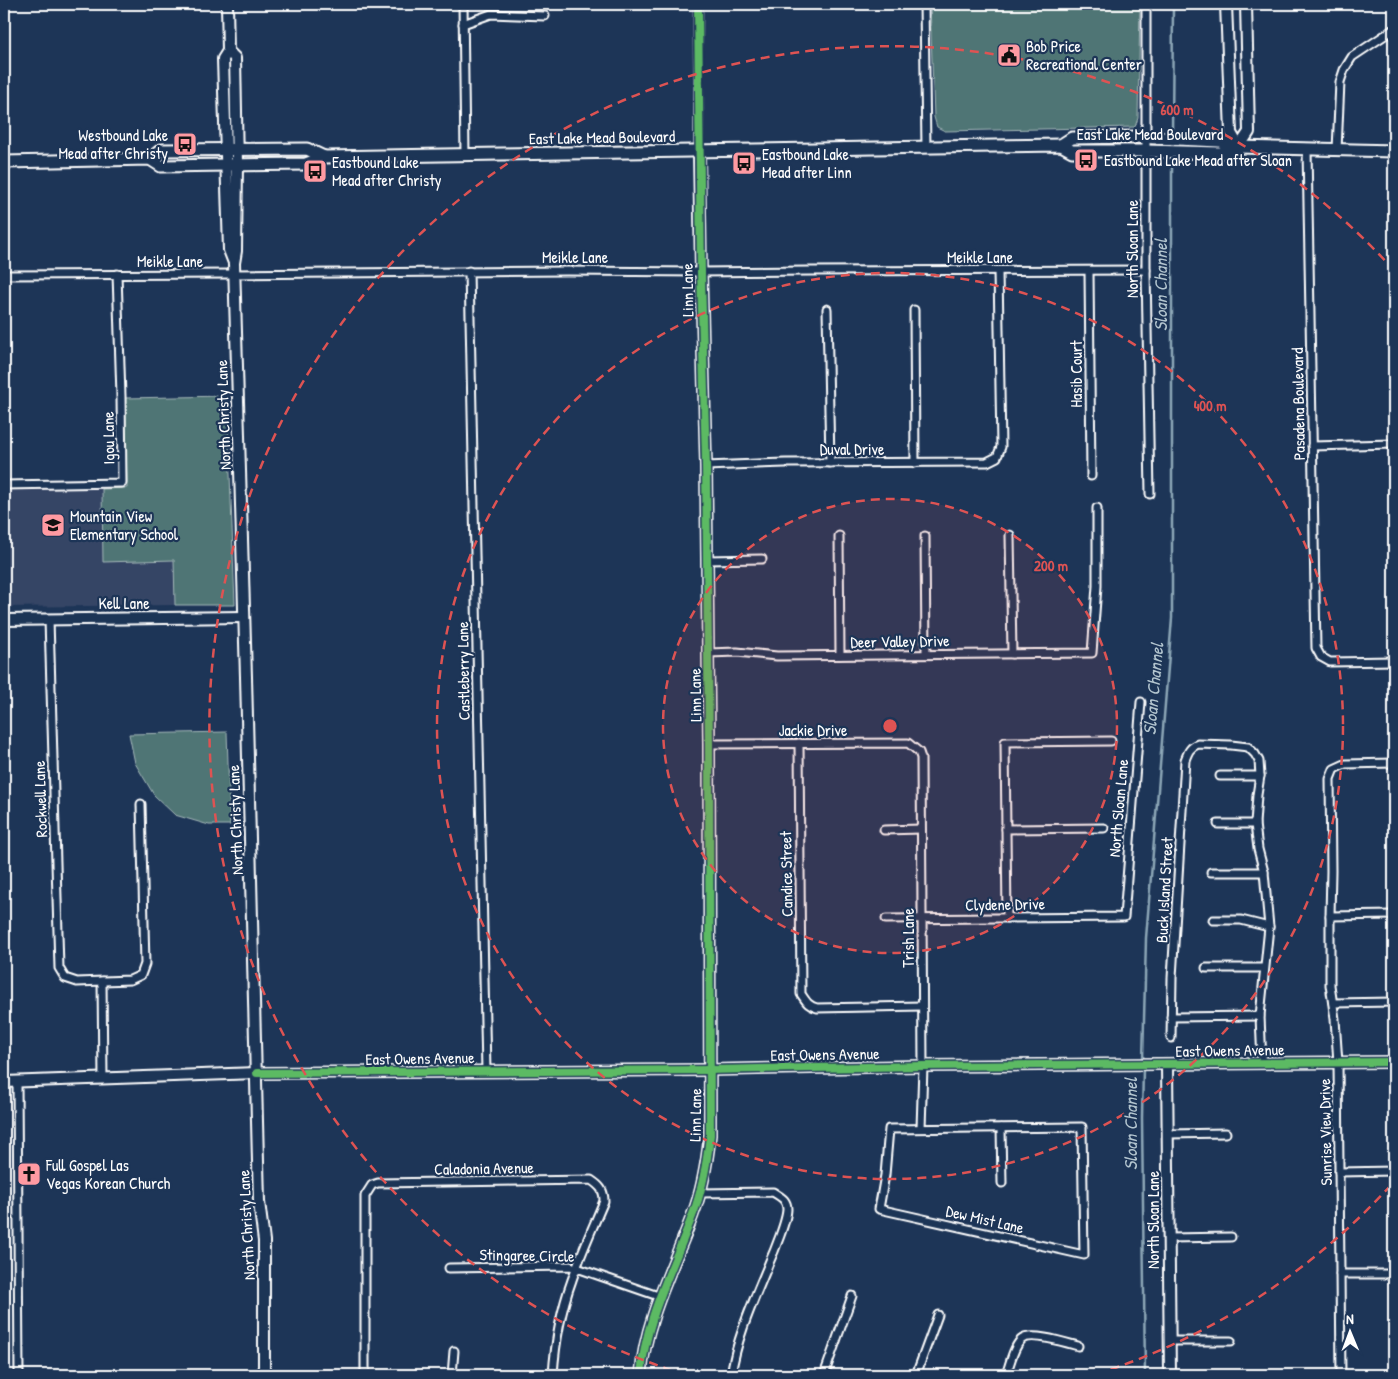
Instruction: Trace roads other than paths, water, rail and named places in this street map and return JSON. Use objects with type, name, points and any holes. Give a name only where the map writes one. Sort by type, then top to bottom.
[{"type":"main road","name":"East Lake Mead Boulevard","points":[[1061,145],[1072,138],[1146,138],[1220,141],[1240,147],[1394,151]]},
{"type":"main road","name":"East Lake Mead Boulevard","points":[[4,162],[150,159],[161,166],[306,164],[324,157],[1061,145],[1072,151],[1220,153],[1240,147]]},
{"type":"main road","name":"East Lake Mead Boulevard","points":[[150,159],[161,150],[307,149],[324,157]]},
{"type":"street","name":"North Christy Lane","points":[[227,4],[228,51],[223,59],[225,150],[232,165]]},
{"type":"street","points":[[463,4],[465,156]]},
{"type":"street","name":"Linn Lane","points":[[641,1375],[650,1329],[700,1193],[710,1135],[709,744],[698,4]]},
{"type":"street","points":[[924,4],[926,148]]},
{"type":"street","name":"North Sloan Lane","points":[[1146,4],[1146,270],[1150,494]]},
{"type":"street","points":[[1226,4],[1231,133],[1240,147],[1248,132],[1246,4]]},
{"type":"street","points":[[463,24],[490,14],[545,16]]},
{"type":"street","points":[[1337,150],[1340,82],[1344,70],[1352,57],[1394,29]]},
{"type":"street","name":"North Christy Lane","points":[[228,51],[235,58],[237,150],[232,165],[236,251],[234,274],[259,1202],[264,1241],[264,1375]]},
{"type":"street","name":"Pasadena Boulevard","points":[[1307,149],[1316,648],[1321,657],[1330,662],[1394,661]]},
{"type":"street","name":"Meikle Lane","points":[[4,275],[468,271],[1146,270]]},
{"type":"street","name":"Castleberry Lane","points":[[468,271],[486,1071]]},
{"type":"street","name":"Duval Drive","points":[[706,466],[785,463],[987,462],[997,457],[1001,448],[998,271]]},
{"type":"street","name":"Hasib Court","points":[[1089,271],[1091,476]]},
{"type":"street","name":"Igou Lane","points":[[4,485],[122,483],[122,396],[117,274]]},
{"type":"street","points":[[827,309],[830,463]]},
{"type":"street","points":[[914,310],[915,463]]},
{"type":"street","points":[[1312,446],[1394,444]]},
{"type":"street","name":"Deer Valley Drive","points":[[708,653],[737,652],[777,656],[1092,653],[1097,586],[1097,508]]},
{"type":"street","points":[[1010,535],[1012,654]]},
{"type":"street","points":[[839,536],[840,655]]},
{"type":"street","points":[[925,536],[926,654]]},
{"type":"street","points":[[707,560],[762,559]]},
{"type":"street","name":"Kell Lane","points":[[4,620],[244,617]]},
{"type":"street","name":"Rockwell Lane","points":[[49,619],[59,968],[65,978],[77,982],[102,981]]},
{"type":"street","name":"North Sloan Lane","points":[[1124,916],[1141,702]]},
{"type":"street","points":[[1007,918],[1006,742],[1111,741]]},
{"type":"street","name":"Candice Street","points":[[799,743],[802,994],[811,1007],[817,1008],[922,1006]]},
{"type":"street","name":"Jackie Drive","points":[[709,744],[908,743],[916,748]]},
{"type":"street","name":"Buck Island Street","points":[[1171,1038],[1172,978],[1187,752],[1198,744],[1248,747],[1259,761],[1260,776]]},
{"type":"street","name":"Trish Lane","points":[[916,748],[920,758],[921,829],[923,1066],[921,1128]]},
{"type":"street","name":"Sunrise View Drive","points":[[1342,1375],[1338,1063],[1336,1019],[1330,985],[1332,870],[1330,779],[1334,769],[1345,764],[1394,763]]},
{"type":"street","points":[[1220,776],[1260,776],[1256,795],[1255,824],[1258,849],[1264,872],[1269,927],[1260,1016],[1262,1064]]},
{"type":"street","points":[[103,1078],[102,981],[130,980],[141,975],[145,964],[141,804]]},
{"type":"street","points":[[1218,824],[1255,824]]},
{"type":"street","points":[[1006,829],[1104,828]]},
{"type":"street","points":[[884,830],[921,829]]},
{"type":"street","points":[[1211,872],[1264,872]]},
{"type":"street","points":[[1330,916],[1394,915]]},
{"type":"street","name":"Clydene Drive","points":[[886,919],[1124,916]]},
{"type":"street","points":[[1213,920],[1241,920],[1269,927]]},
{"type":"street","points":[[1206,968],[1264,968]]},
{"type":"street","points":[[1333,1002],[1394,1002]]},
{"type":"street","points":[[1171,1017],[1260,1016]]},
{"type":"street","name":"East Owens Avenue","points":[[4,1082],[257,1073],[1394,1062]]},
{"type":"street","name":"North Sloan Lane","points":[[1167,1065],[1170,1375]]},
{"type":"street","points":[[17,1082],[19,1375]]},
{"type":"street","name":"Dew Mist Lane","points":[[921,1128],[889,1129],[885,1174],[879,1209],[1084,1255],[1082,1127],[1001,1128]]},
{"type":"street","points":[[921,1128],[1001,1128],[1002,1183]]},
{"type":"street","points":[[1168,1134],[1226,1133]]},
{"type":"street","points":[[1339,1172],[1394,1171]]},
{"type":"street","name":"Caladonia Avenue","points":[[365,1375],[365,1196],[372,1185],[378,1183],[591,1180],[600,1186],[604,1192],[604,1200],[577,1268]]},
{"type":"street","points":[[700,1193],[773,1192],[783,1198],[786,1204],[787,1211],[775,1248],[740,1334],[731,1375]]},
{"type":"street","points":[[1168,1238],[1231,1237]]},
{"type":"street","name":"Stingaree Circle","points":[[449,1268],[570,1266],[661,1297]]},
{"type":"street","points":[[553,1375],[560,1325],[577,1268]]},
{"type":"street","points":[[1340,1274],[1394,1274]]},
{"type":"street","points":[[824,1375],[852,1296]]},
{"type":"street","points":[[916,1375],[938,1315]]},
{"type":"street","points":[[1006,1375],[1014,1353],[1021,1340],[1025,1337],[1038,1336],[1078,1346]]},
{"type":"street","points":[[1169,1341],[1231,1341]]},
{"type":"street","points":[[452,1375],[454,1352]]},
{"type":"street","points":[[1353,1375],[1394,1375]]},
{"type":"waterway","name":"Sloan Channel","points":[[1172,135],[1173,4]]},
{"type":"waterway","name":"Sloan Channel","points":[[1143,1061],[1146,938],[1172,618],[1172,155]]},
{"type":"waterway","name":"Sloan Channel","points":[[1143,1067],[1145,1375]]},
{"type":"place","name":"Bob Price Recreational Center","points":[[1009,55]]},
{"type":"place","name":"Westbound Lake Mead after Christy","points":[[185,144]]},
{"type":"place","name":"Eastbound Lake Mead after Sloan","points":[[1086,160]]},
{"type":"place","name":"Eastbound Lake Mead after Linn","points":[[744,163]]},
{"type":"place","name":"Eastbound Lake Mead after Christy","points":[[315,171]]},
{"type":"place","name":"Mountain View Elementary School","points":[[53,525]]},
{"type":"place","name":"Full Gospel Las Vegas Korean Church","points":[[29,1174]]}]
